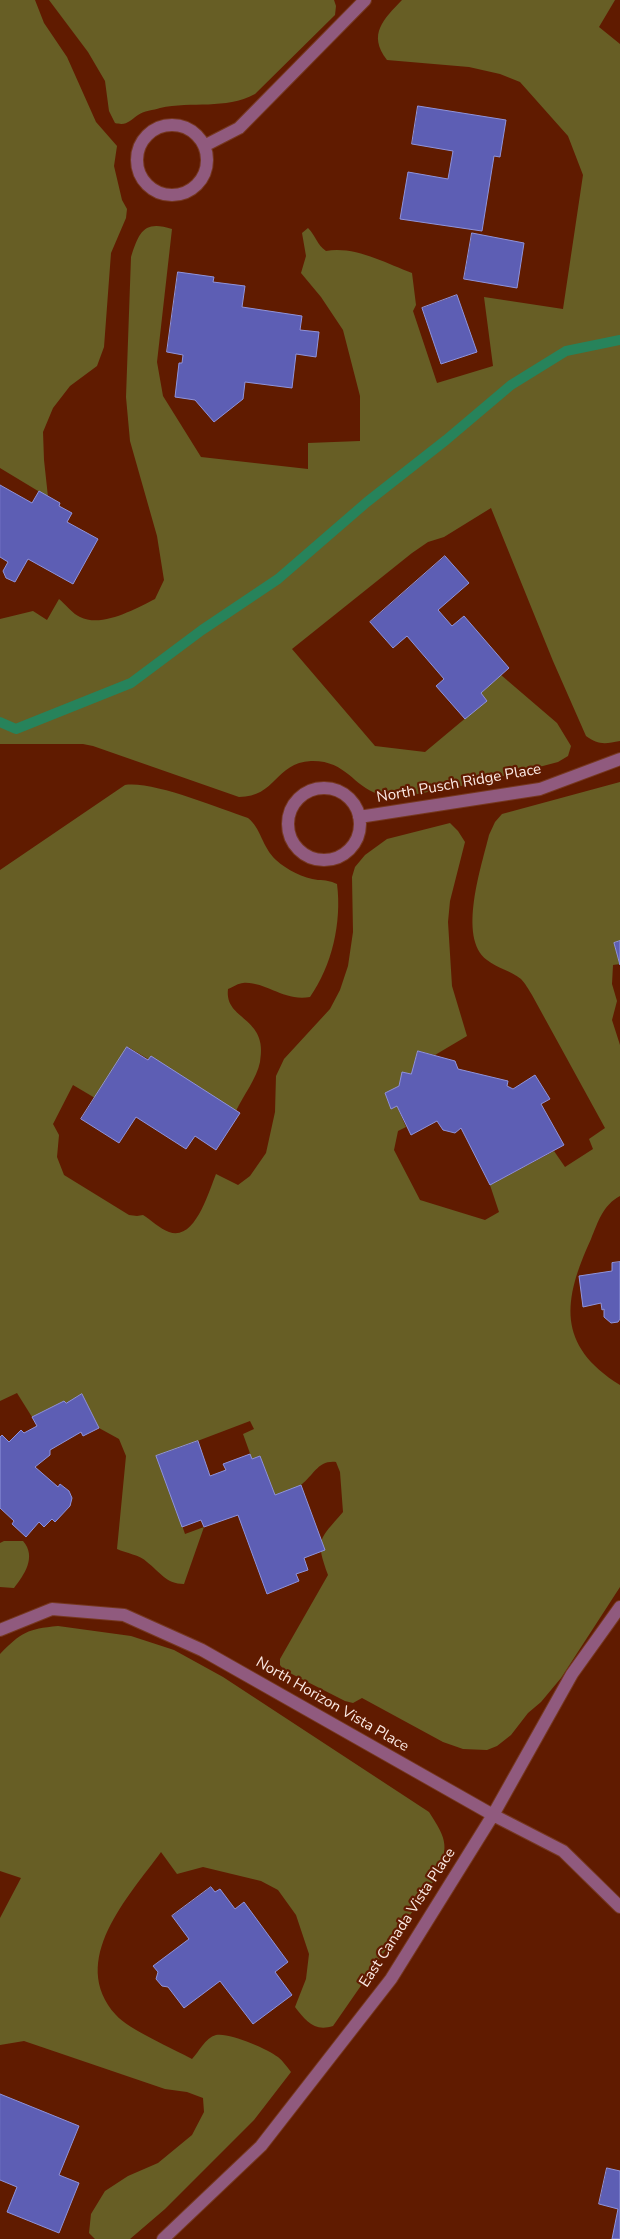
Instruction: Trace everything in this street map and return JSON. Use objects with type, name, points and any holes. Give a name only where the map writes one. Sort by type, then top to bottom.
[{"type":"street","points":[[204,146],[239,128],[365,0]]},
{"type":"street","points":[[168,125],[179,126],[198,136],[204,146],[208,158],[206,170],[201,181],[192,189],[181,194],[163,193],[148,185],[141,176],[138,154],[148,134],[158,128],[168,125]]},
{"type":"street","name":"North Pusch Ridge Place","points":[[359,818],[540,789],[620,760]]},
{"type":"street","name":"North Pusch Ridge Place","points":[[314,788],[338,790],[352,801],[359,818],[360,830],[356,841],[338,857],[327,860],[315,859],[304,854],[295,846],[290,836],[289,812],[295,801],[304,793],[314,788]]},
{"type":"street","name":"East Canada Vista Place","points":[[163,2239],[261,2146],[391,1979],[493,1815],[572,1674],[620,1607]]},
{"type":"street","name":"North Horizon Vista Place","points":[[0,1630],[52,1609],[124,1615],[202,1650],[493,1815],[563,1851],[620,1907]]},
{"type":"shaded area","points":[[0,0],[35,0],[44,23],[67,57],[96,122],[117,146],[114,166],[122,200],[127,209],[126,218],[111,253],[104,347],[97,366],[70,386],[53,408],[43,432],[48,497],[0,468]]},
{"type":"shaded area","points":[[49,0],[334,0],[336,6],[335,15],[255,94],[244,99],[220,104],[160,108],[143,112],[122,124],[115,123],[109,111],[105,81],[88,52]]},
{"type":"shaded area","points":[[402,0],[615,0],[599,27],[620,44],[620,741],[602,743],[586,736],[553,661],[491,508],[444,537],[428,542],[412,553],[292,649],[375,746],[425,752],[486,701],[481,693],[501,675],[557,723],[571,746],[568,756],[558,762],[461,786],[397,796],[378,794],[369,790],[333,765],[311,761],[290,767],[261,792],[251,796],[239,797],[93,746],[83,744],[0,744],[0,619],[33,611],[47,620],[59,599],[80,617],[89,620],[108,619],[155,599],[164,580],[157,536],[130,441],[126,397],[131,257],[137,241],[144,230],[155,226],[172,229],[157,362],[163,396],[201,457],[308,469],[308,443],[360,441],[360,396],[343,330],[321,297],[301,273],[306,256],[302,233],[308,228],[326,251],[337,250],[359,253],[412,273],[416,305],[413,311],[437,383],[493,366],[484,297],[563,309],[583,175],[568,136],[520,82],[500,74],[469,67],[387,60],[378,42],[380,27]]},
{"type":"shaded area","points":[[620,782],[620,941],[614,943],[620,964],[613,965],[612,984],[617,1001],[612,1020],[620,1045],[620,1196],[605,1209],[582,1261],[571,1301],[571,1320],[575,1337],[585,1354],[599,1370],[620,1385],[620,1587],[561,1678],[541,1702],[528,1713],[511,1735],[497,1746],[487,1750],[463,1749],[443,1742],[362,1698],[353,1703],[345,1701],[284,1670],[280,1665],[280,1659],[328,1575],[321,1554],[322,1540],[343,1512],[340,1472],[336,1462],[325,1463],[301,1485],[275,1495],[260,1456],[252,1459],[243,1434],[254,1429],[250,1421],[158,1456],[185,1534],[204,1527],[184,1584],[172,1582],[141,1558],[117,1549],[126,1456],[119,1439],[99,1428],[82,1394],[32,1417],[17,1393],[0,1401],[0,870],[125,785],[137,785],[168,791],[248,818],[256,827],[271,855],[280,864],[312,879],[337,884],[338,913],[334,943],[324,972],[310,997],[292,997],[251,983],[241,983],[228,989],[229,999],[233,1007],[253,1027],[261,1047],[260,1062],[256,1074],[236,1111],[128,1047],[95,1098],[73,1085],[53,1124],[59,1135],[57,1157],[64,1175],[129,1215],[143,1215],[166,1231],[178,1233],[186,1230],[200,1213],[216,1174],[238,1185],[250,1176],[266,1153],[275,1112],[276,1076],[284,1059],[330,1009],[340,990],[348,966],[353,932],[352,877],[355,867],[365,855],[387,839],[450,823],[465,842],[450,901],[448,922],[452,986],[467,1036],[435,1055],[418,1051],[411,1074],[402,1072],[399,1086],[385,1093],[391,1109],[397,1106],[406,1127],[398,1131],[394,1150],[420,1200],[485,1220],[499,1212],[490,1185],[554,1151],[565,1167],[593,1149],[589,1139],[605,1128],[532,995],[521,979],[487,960],[478,950],[474,935],[474,900],[489,835],[495,822],[502,814]]},
{"type":"shaded area","points":[[4,1541],[23,1541],[29,1553],[28,1566],[14,1588],[0,1587],[0,1543]]},
{"type":"shaded area","points":[[58,1626],[131,1636],[174,1650],[223,1677],[429,1812],[440,1830],[444,1844],[443,1859],[435,1879],[333,2026],[321,2028],[311,2024],[295,2007],[306,1979],[309,1954],[296,1915],[278,1890],[261,1881],[203,1867],[177,1874],[161,1852],[134,1888],[108,1930],[100,1951],[98,1973],[103,1994],[116,2015],[130,2026],[192,2059],[212,2037],[216,2035],[230,2036],[273,2054],[291,2072],[254,2120],[165,2209],[130,2239],[95,2239],[89,2233],[91,2214],[105,2191],[128,2176],[158,2163],[192,2135],[204,2112],[203,2098],[187,2092],[165,2089],[24,2041],[0,2045],[0,1918],[21,1878],[0,1871],[0,1654],[20,1636],[32,1630]]},
{"type":"building","points":[[418,106],[506,120],[500,157],[494,156],[482,231],[400,219],[408,172],[448,179],[453,151],[412,144]]},
{"type":"building","points":[[472,233],[524,243],[517,288],[464,279]]},
{"type":"building","points":[[178,272],[214,277],[213,282],[245,286],[242,307],[302,316],[300,330],[319,332],[316,357],[296,354],[292,388],[245,382],[243,399],[214,422],[195,400],[175,397],[179,363],[182,363],[183,355],[167,352]]},
{"type":"building","points":[[457,295],[477,352],[441,364],[422,308]]},
{"type":"building","points":[[0,485],[32,503],[39,491],[60,503],[59,506],[72,513],[67,522],[98,539],[73,584],[28,559],[15,582],[6,578],[3,571],[8,562],[0,557]]},
{"type":"building","points":[[445,556],[469,583],[438,610],[452,626],[464,616],[509,668],[481,693],[487,701],[465,719],[436,686],[444,679],[407,636],[393,648],[370,622]]},
{"type":"building","points":[[620,941],[620,965],[614,943]]},
{"type":"building","points":[[127,1047],[148,1060],[151,1056],[240,1113],[216,1150],[195,1136],[186,1149],[136,1117],[119,1143],[81,1119]]},
{"type":"building","points":[[418,1051],[455,1061],[458,1069],[508,1081],[507,1086],[513,1089],[535,1075],[550,1099],[541,1104],[564,1145],[490,1185],[461,1128],[455,1133],[443,1130],[437,1121],[411,1135],[397,1106],[391,1109],[385,1093],[399,1086],[402,1072],[411,1074]]},
{"type":"building","points":[[620,1262],[620,1319],[618,1322],[611,1323],[604,1317],[604,1309],[602,1310],[601,1303],[583,1307],[579,1276],[612,1271],[612,1263]]},
{"type":"building","points":[[82,1394],[99,1428],[83,1436],[81,1432],[50,1450],[50,1455],[35,1467],[58,1487],[60,1484],[69,1491],[72,1498],[70,1506],[55,1522],[52,1519],[44,1527],[39,1522],[26,1537],[12,1524],[14,1521],[0,1508],[0,1437],[2,1435],[9,1442],[21,1430],[24,1433],[37,1426],[32,1417]]},
{"type":"building","points":[[198,1441],[210,1476],[226,1470],[223,1464],[250,1454],[252,1459],[260,1456],[275,1495],[301,1485],[325,1550],[304,1558],[308,1570],[296,1574],[299,1581],[267,1594],[238,1515],[204,1527],[201,1520],[182,1527],[156,1456]]},
{"type":"building","points":[[211,1887],[215,1892],[220,1889],[235,1909],[244,1902],[288,1962],[275,1972],[292,1995],[253,2024],[220,1981],[184,2008],[168,1987],[162,1986],[156,1979],[158,1972],[153,1966],[189,1939],[172,1916]]},
{"type":"building","points":[[0,2094],[79,2126],[59,2175],[79,2183],[59,2233],[7,2212],[17,2187],[0,2180]]},
{"type":"building","points":[[607,2168],[620,2171],[620,2239],[612,2239],[618,2209],[599,2204]]},
{"type":"waterway","points":[[0,722],[16,729],[131,683],[202,630],[278,579],[367,502],[446,440],[511,385],[566,351],[620,340]]}]
